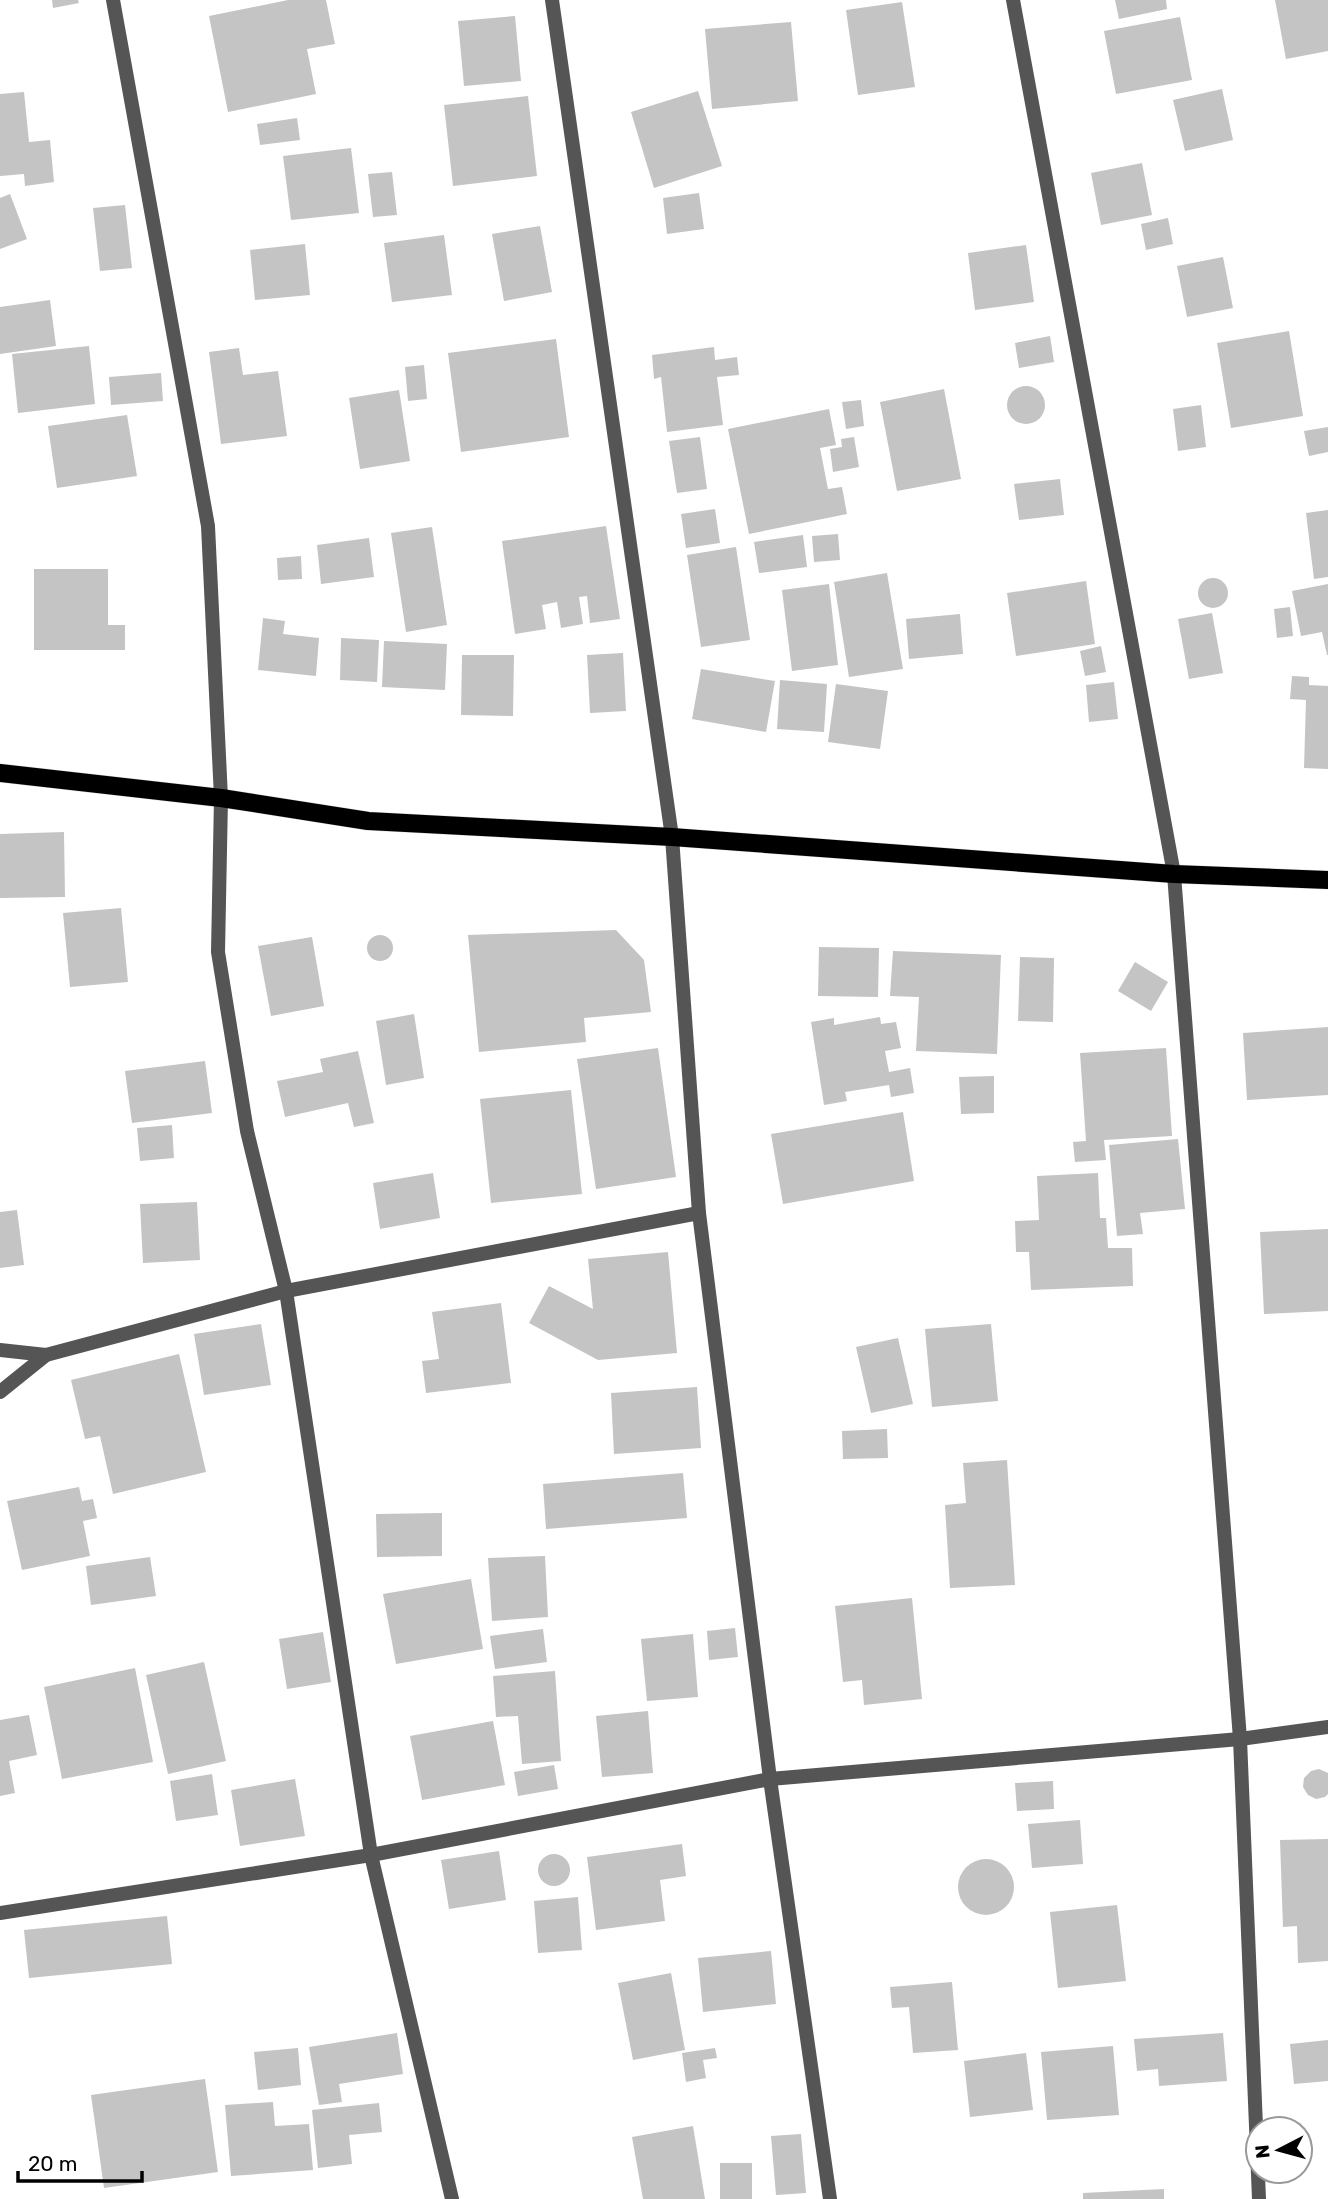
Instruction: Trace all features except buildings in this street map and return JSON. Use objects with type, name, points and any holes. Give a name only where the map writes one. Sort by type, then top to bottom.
[{"type":"main road","points":[[0,773],[221,798],[368,821],[672,837],[1174,874],[1328,880]]},
{"type":"street","points":[[113,0],[208,526],[221,798],[218,952],[247,1131],[286,1291],[371,1855],[452,2199]]},
{"type":"street","points":[[552,0],[672,837],[699,1213],[770,1779],[830,2199]]},
{"type":"street","points":[[1013,0],[1174,874],[1240,1739],[1259,2199]]},
{"type":"street","points":[[0,1350],[47,1355],[286,1291],[699,1213]]},
{"type":"street","points":[[0,1392],[47,1355]]},
{"type":"street","points":[[0,1913],[371,1855],[770,1779],[1240,1739],[1328,1727]]}]
